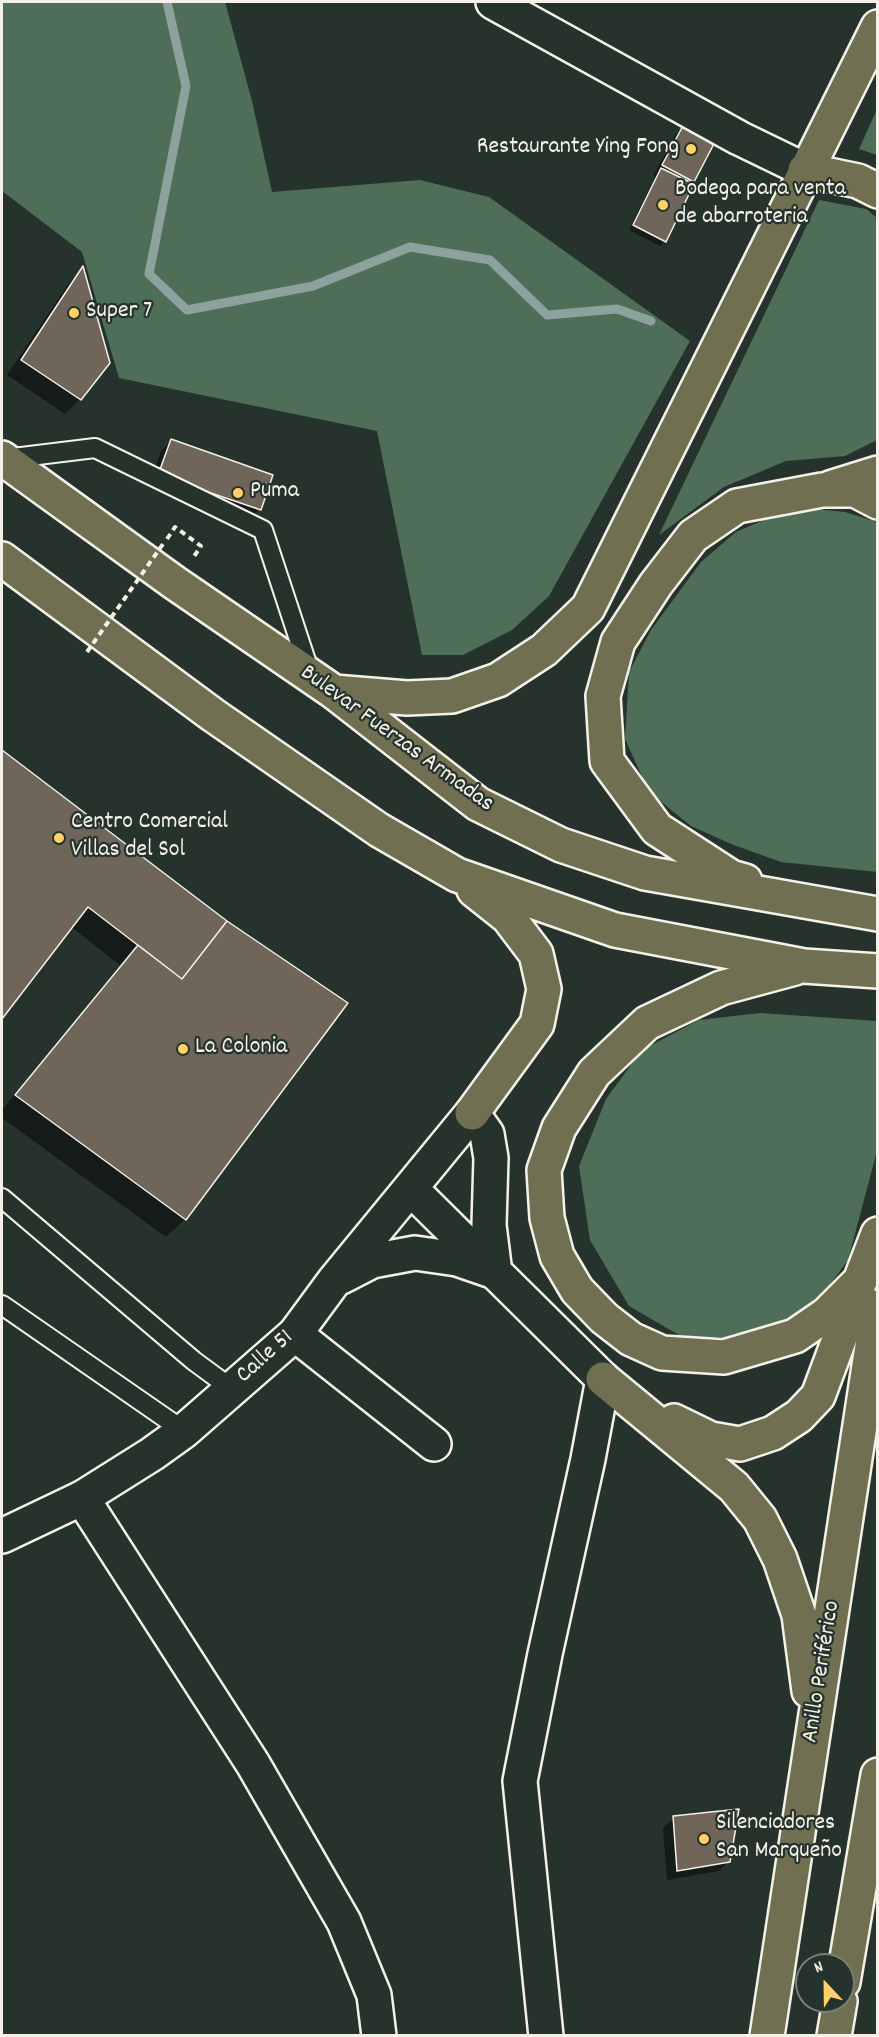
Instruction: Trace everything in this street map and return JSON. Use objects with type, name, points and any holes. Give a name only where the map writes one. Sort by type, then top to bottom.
[{"type":"highway","points":[[322,685],[407,698],[452,696],[498,680],[544,650],[588,608],[878,27]]},
{"type":"highway","points":[[805,170],[858,181],[878,191]]},
{"type":"highway","name":"Bulevar Fuerzas Armadas","points":[[2,458],[175,583],[322,685],[478,804],[561,845],[645,873],[878,914]]},
{"type":"highway","points":[[815,902],[731,877],[657,829],[607,761],[603,696],[618,642],[656,584],[693,536],[737,506],[822,490],[878,473]]},
{"type":"highway","points":[[822,490],[855,490],[878,502]]},
{"type":"highway","points":[[2,559],[213,716],[379,830],[456,875],[508,917],[536,954],[544,989],[537,1024],[472,1113]]},
{"type":"highway","points":[[456,875],[615,930],[804,966],[878,971]]},
{"type":"highway","points":[[804,966],[721,988],[646,1023],[594,1073],[559,1128],[544,1170],[547,1218],[557,1256],[577,1290],[604,1318],[631,1339],[662,1353],[724,1357],[795,1336],[827,1314],[869,1294]]},
{"type":"highway","points":[[603,1379],[681,1425],[711,1439],[740,1444],[772,1433],[799,1416],[818,1396],[869,1294],[878,1234]]},
{"type":"highway","name":"Anillo Periférico","points":[[767,2036],[814,1732],[869,1294]]},
{"type":"highway","points":[[603,1379],[734,1486],[760,1519],[780,1559],[799,1615],[814,1732]]},
{"type":"highway","points":[[848,1953],[878,1776]]},
{"type":"highway","points":[[864,1857],[878,1823]]},
{"type":"highway","points":[[834,2036],[838,2013]]},
{"type":"street","points":[[493,2],[739,138],[805,170]]},
{"type":"street","points":[[472,1113],[487,1134],[491,1158],[489,1225],[495,1272]]},
{"type":"street","name":"Calle 51","points":[[2,1536],[82,1498],[152,1454],[184,1431],[295,1334],[334,1281],[472,1113]]},
{"type":"street","points":[[411,1189],[603,1379],[520,1781],[546,2036]]},
{"type":"street","points":[[334,1281],[372,1261],[415,1253],[457,1259],[495,1272]]},
{"type":"street","points":[[295,1334],[434,1444]]},
{"type":"street","points":[[82,1498],[253,1764],[344,1922],[374,1995],[379,2036]]},
{"type":"lane","points":[[2,458],[95,448],[263,530],[322,685]]},
{"type":"lane","points":[[2,1198],[194,1361],[232,1389]]},
{"type":"lane","points":[[2,1305],[184,1431]]},
{"type":"path","points":[[175,527],[201,546]]},
{"type":"path","points":[[87,652],[163,544]]},
{"type":"green space","points":[[2,2],[225,2],[252,101],[272,192],[420,180],[489,197],[690,341],[549,596],[512,630],[463,655],[422,655],[377,431],[119,378],[82,252],[2,191]]},
{"type":"green space","points":[[877,109],[878,155],[859,149]]},
{"type":"green space","points":[[819,200],[866,209],[877,218],[877,440],[845,456],[786,461],[724,487],[659,535]]},
{"type":"green space","points":[[794,507],[845,512],[877,522],[877,872],[781,862],[731,844],[691,826],[649,792],[625,739],[629,672],[651,630],[701,562],[736,532]]},
{"type":"green space","points":[[760,1013],[877,1021],[877,1151],[848,1260],[808,1315],[745,1337],[684,1338],[629,1306],[590,1240],[579,1166],[606,1099],[642,1050],[699,1020]]},
{"type":"building","name":"Restaurante Ying Fong","points":[[685,122],[716,140],[694,182],[662,165]]},
{"type":"building","name":"Bodega para venta de abarroteria","points":[[661,168],[694,184],[666,242],[633,225]]},
{"type":"building","name":"Super 7","points":[[83,266],[110,363],[81,400],[21,360]]},
{"type":"building","name":"Puma","points":[[171,439],[273,475],[261,510],[158,475]]},
{"type":"building","name":"Centro Comercial Villas del Sol","points":[[2,750],[227,921],[182,979],[88,907],[2,1019]]},
{"type":"building","name":"La Colonia","points":[[227,921],[348,1003],[186,1220],[15,1095],[138,945],[182,979]]},
{"type":"building","name":"Silenciadores San Marqueño","points":[[739,1809],[730,1862],[677,1871],[673,1816]]},
{"type":"waterway","points":[[167,2],[186,86],[149,274],[187,310],[313,286],[410,247],[490,260],[547,315],[617,309],[651,321]]},
{"type":"place","name":"Restaurante Ying Fong","points":[[691,149]]},
{"type":"place","name":"Bodega para venta de abarroteria","points":[[663,205]]},
{"type":"place","name":"Super 7","points":[[74,313]]},
{"type":"place","name":"Puma","points":[[238,493]]},
{"type":"place","name":"Centro Comercial Villas del Sol","points":[[59,838]]},
{"type":"place","name":"La Colonia","points":[[183,1049]]},
{"type":"place","name":"Silenciadores San Marqueño","points":[[704,1839]]}]
